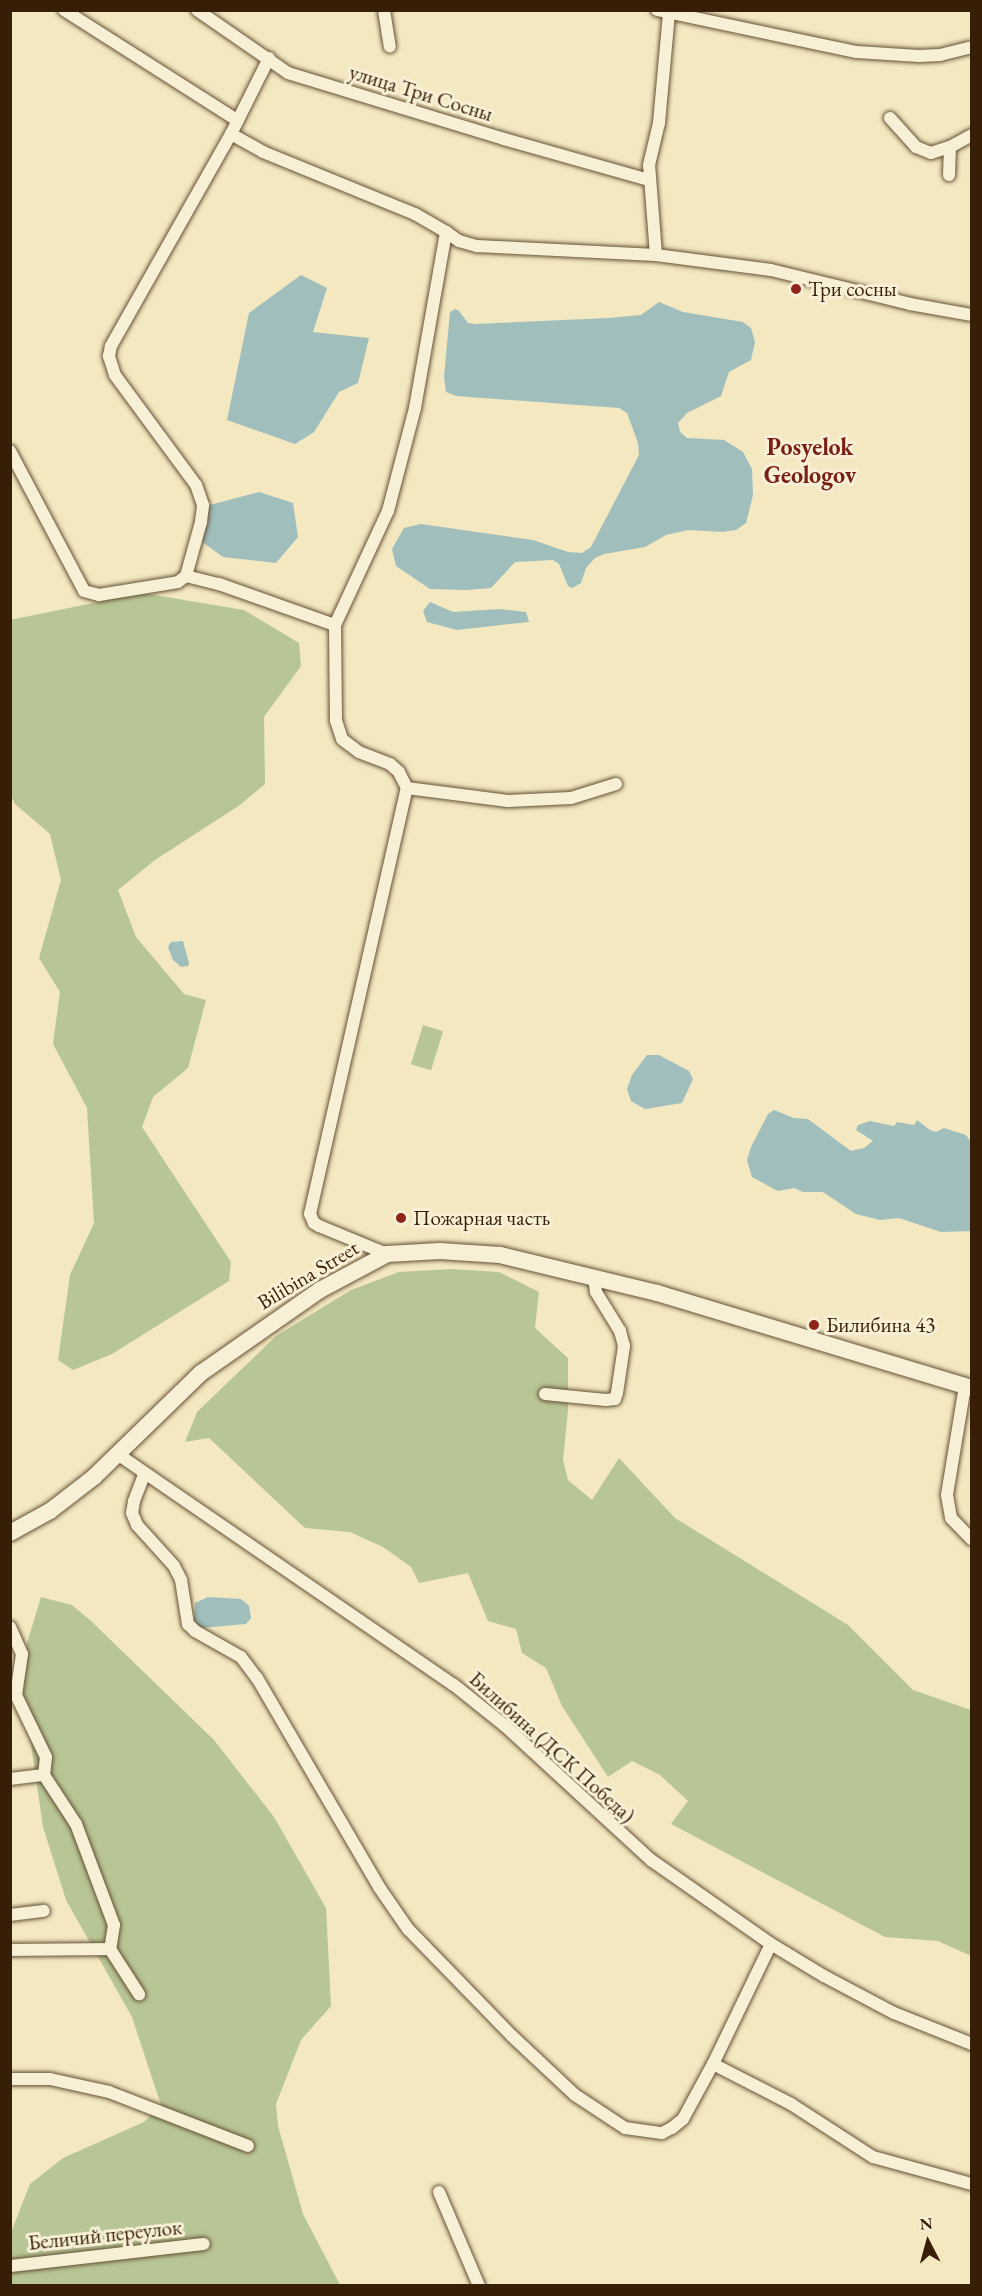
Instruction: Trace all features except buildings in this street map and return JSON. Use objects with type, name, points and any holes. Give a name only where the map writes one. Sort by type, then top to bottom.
[{"type":"main road","name":"Bilibina Street","points":[[10,1533],[50,1511],[119,1455],[201,1373],[320,1290],[387,1254],[440,1251],[500,1255],[594,1277],[883,1359],[968,1387]]},
{"type":"street","points":[[64,10],[238,121]]},
{"type":"street","name":"улица Три Сосны","points":[[198,10],[288,73],[504,139],[649,180]]},
{"type":"street","points":[[384,10],[390,47]]},
{"type":"street","points":[[656,255],[649,165],[659,123],[663,12],[713,20],[856,52],[919,56],[940,55],[969,48]]},
{"type":"street","points":[[10,451],[84,591],[99,595],[178,582],[186,576],[201,522],[203,505],[196,485],[115,375],[109,356],[111,346],[231,134],[269,58]]},
{"type":"street","points":[[890,118],[916,147],[931,153],[950,147],[972,135]]},
{"type":"street","points":[[231,134],[263,152],[415,214],[459,241],[477,246],[656,255],[771,270],[910,304],[972,315]]},
{"type":"street","points":[[949,175],[950,147]]},
{"type":"street","points":[[387,1254],[319,1226],[314,1223],[310,1214],[407,788],[399,772],[390,764],[359,752],[342,739],[336,721],[335,625],[388,511],[416,408],[446,232]]},
{"type":"street","points":[[186,576],[219,584],[335,625]]},
{"type":"street","points":[[407,788],[508,801],[571,798],[616,784]]},
{"type":"street","points":[[545,1394],[606,1400],[615,1398],[624,1346],[620,1331],[596,1292],[594,1277]]},
{"type":"street","points":[[968,1387],[947,1495],[951,1518],[972,1540]]},
{"type":"street","name":"Билибина (ДСК Победа)","points":[[119,1455],[144,1475],[454,1685],[504,1725],[651,1860],[771,1944],[824,1976],[894,2013],[972,2044]]},
{"type":"street","points":[[144,1475],[132,1513],[137,1525],[174,1566],[181,1580],[188,1624],[195,1631],[241,1657],[379,1887],[408,1929],[448,1972],[575,2095],[625,2128],[662,2133],[672,2128],[683,2119],[713,2064],[771,1944]]},
{"type":"street","points":[[10,1627],[22,1654],[16,1695],[46,1756],[44,1774],[76,1824],[114,1925],[110,1949],[139,1994]]},
{"type":"street","points":[[10,1779],[44,1774]]},
{"type":"street","points":[[10,1915],[44,1911]]},
{"type":"street","points":[[10,1950],[110,1949]]},
{"type":"street","points":[[713,2064],[791,2104],[873,2157],[972,2184]]},
{"type":"street","points":[[10,2079],[50,2079],[109,2092],[248,2146]]},
{"type":"street","points":[[439,2192],[479,2286]]},
{"type":"street","name":"Беличий переулок","points":[[10,2266],[204,2244]]},
{"type":"green space","points":[[142,593],[244,610],[299,643],[301,666],[264,717],[265,784],[240,805],[155,860],[118,890],[136,937],[184,994],[206,1000],[188,1068],[153,1097],[142,1127],[231,1262],[229,1281],[112,1354],[73,1370],[58,1360],[70,1275],[94,1223],[87,1108],[53,1044],[60,992],[39,958],[61,880],[50,834],[15,804],[11,796],[10,620]]},
{"type":"green space","points":[[423,1025],[443,1031],[431,1070],[411,1064]]},
{"type":"green space","points":[[451,1269],[499,1272],[539,1292],[535,1328],[568,1358],[568,1410],[563,1460],[568,1480],[592,1500],[619,1458],[675,1518],[848,1625],[913,1690],[971,1710],[971,1956],[938,1941],[885,1937],[671,1824],[688,1801],[660,1775],[632,1761],[608,1777],[562,1706],[546,1668],[522,1653],[516,1629],[488,1621],[468,1573],[419,1583],[411,1567],[383,1547],[350,1532],[305,1528],[209,1438],[185,1442],[197,1412],[276,1336],[351,1290],[399,1272]]},
{"type":"green space","points":[[41,1597],[72,1605],[214,1740],[274,1817],[326,1908],[331,2006],[301,2040],[276,2104],[278,2126],[303,2214],[340,2285],[11,2285],[10,2235],[30,2184],[63,2158],[144,2122],[161,2105],[132,2017],[66,1900],[43,1827],[23,1688],[27,1643]]},
{"type":"water","points":[[301,275],[327,288],[313,332],[369,338],[358,383],[339,392],[314,432],[295,444],[227,420],[249,313]]},
{"type":"water","points":[[659,302],[683,312],[743,322],[751,328],[755,342],[751,360],[729,372],[721,396],[687,413],[678,423],[680,432],[687,438],[724,440],[743,452],[752,469],[753,495],[746,523],[736,530],[722,532],[688,530],[666,535],[645,547],[604,554],[595,558],[586,568],[581,583],[572,588],[568,586],[559,564],[553,560],[515,562],[491,588],[466,590],[430,589],[396,566],[392,549],[404,528],[421,524],[533,540],[568,552],[582,553],[591,547],[639,455],[638,443],[627,413],[619,408],[456,396],[446,392],[444,377],[450,312],[455,309],[459,311],[468,323],[474,324],[609,318],[641,315]]},
{"type":"water","points":[[259,492],[293,503],[298,537],[276,563],[223,557],[201,541],[210,505]]},
{"type":"water","points":[[430,602],[453,612],[499,609],[526,612],[529,622],[457,630],[427,622],[423,611]]},
{"type":"water","points":[[183,941],[189,963],[188,966],[181,967],[173,960],[168,947],[171,942]]},
{"type":"water","points":[[647,1055],[659,1055],[689,1071],[693,1079],[682,1103],[645,1109],[631,1101],[627,1089],[632,1075]]},
{"type":"water","points":[[774,1110],[794,1118],[808,1119],[851,1151],[864,1148],[873,1141],[856,1130],[858,1125],[870,1121],[894,1126],[897,1122],[914,1125],[917,1120],[936,1132],[944,1128],[966,1135],[971,1142],[971,1231],[941,1232],[899,1218],[880,1220],[856,1214],[823,1192],[803,1192],[794,1188],[778,1191],[752,1177],[747,1160],[751,1147],[768,1114]]},
{"type":"water","points":[[208,1597],[241,1599],[249,1606],[251,1618],[246,1624],[201,1628],[194,1620],[195,1603]]},
{"type":"place","name":"Три сосны","points":[[796,289]]},
{"type":"place","name":"Пожарная часть","points":[[401,1218]]},
{"type":"place","name":"Билибина 43","points":[[814,1325]]},
{"type":"district","name":"Posyelok Geologov","points":[[810,461]]}]
